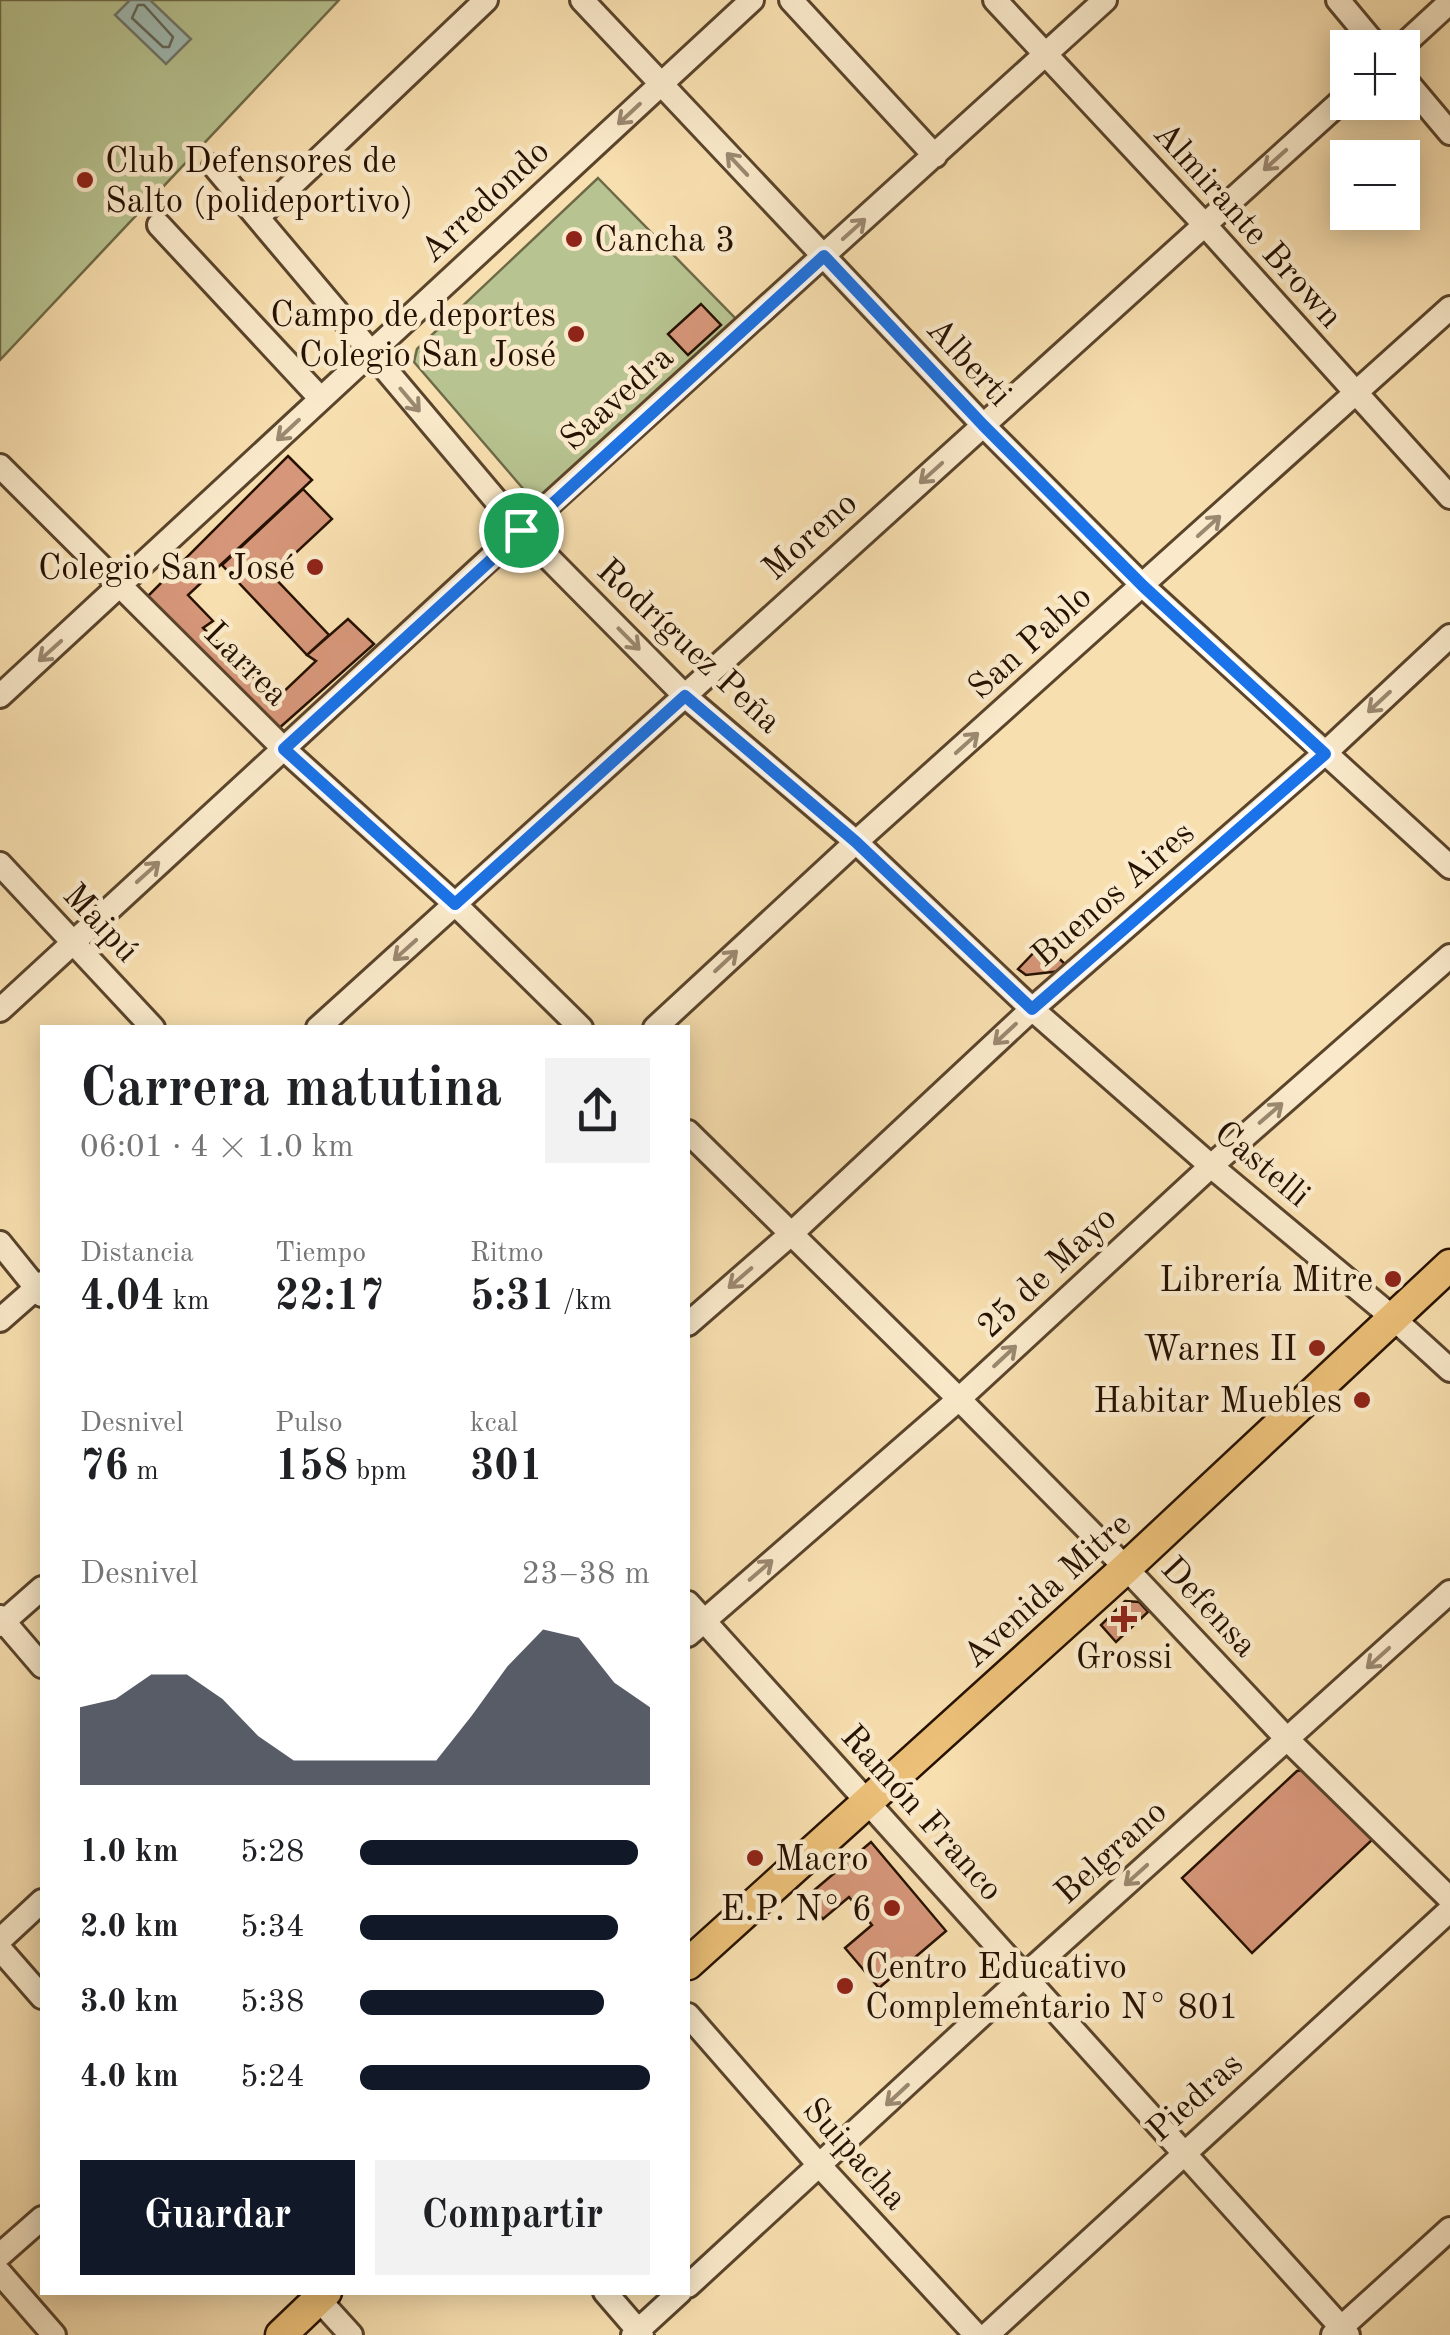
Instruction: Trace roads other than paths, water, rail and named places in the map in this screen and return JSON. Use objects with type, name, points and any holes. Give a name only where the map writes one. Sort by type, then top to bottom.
[{"type":"main road","name":"Avenida Mitre","points":[[690,1962],[1126,1568],[1450,1265]]},
{"type":"main road","points":[[281,2335],[319,2295]]},
{"type":"street","points":[[258,217],[486,0]]},
{"type":"street","name":"Alberti","points":[[582,0],[983,425],[1143,586],[1450,868]]},
{"type":"street","name":"Arredondo","points":[[0,696],[752,0]]},
{"type":"street","points":[[791,0],[935,156]]},
{"type":"street","name":"Almirante Brown","points":[[995,0],[1450,497]]},
{"type":"street","name":"Saavedra","points":[[0,1010],[1105,0]]},
{"type":"street","points":[[1338,0],[1363,30]]},
{"type":"street","points":[[1420,30],[1450,2]]},
{"type":"street","points":[[1420,97],[1450,132]]},
{"type":"street","name":"Moreno","points":[[321,1025],[1330,111]]},
{"type":"street","name":"Rodríguez Peña","points":[[214,166],[521,530],[685,696],[856,842],[1032,1009]]},
{"type":"street","points":[[158,225],[321,399]]},
{"type":"street","name":"San Pablo","points":[[658,1025],[1450,308]]},
{"type":"street","name":"Larrea","points":[[0,466],[284,749],[455,904],[578,1025]]},
{"type":"street","name":"Buenos Aires","points":[[690,1322],[791,1234],[1032,1009],[1325,754],[1450,636]]},
{"type":"street","name":"Maipú","points":[[0,864],[150,1025]]},
{"type":"street","name":"25 de Mayo","points":[[693,1619],[959,1399],[1212,1166],[1450,956]]},
{"type":"street","name":"Castelli","points":[[1032,1009],[1450,1370]]},
{"type":"street","points":[[690,1134],[791,1234]]},
{"type":"street","name":"Defensa","points":[[791,1234],[959,1399],[1287,1739],[1450,1899]]},
{"type":"street","points":[[0,1243],[40,1287]]},
{"type":"street","points":[[0,1320],[40,1289]]},
{"type":"street","points":[[40,1590],[1,1621],[40,1664]]},
{"type":"street","name":"Belgrano","points":[[690,2284],[1450,1592]]},
{"type":"street","name":"Ramón Franco","points":[[693,1619],[866,1800],[1340,2333]]},
{"type":"street","points":[[0,1940],[40,1902]]},
{"type":"street","name":"Piedras","points":[[987,2335],[1450,1910]]},
{"type":"street","points":[[0,1949],[40,1995]]},
{"type":"street","name":"Suipacha","points":[[690,2017],[976,2335]]},
{"type":"street","points":[[0,2255],[40,2220]]},
{"type":"street","points":[[1340,2333],[1450,2230]]},
{"type":"street","points":[[0,2274],[54,2335]]},
{"type":"street","points":[[319,2295],[351,2335]]},
{"type":"street","points":[[607,2295],[638,2334],[677,2295]]},
{"type":"water","points":[[130,0],[150,0],[191,39],[166,64],[115,15]]},
{"type":"place","name":"Club Defensores de Salto (polideportivo)","points":[[85,180]]},
{"type":"place","name":"Cancha 3","points":[[574,239]]},
{"type":"place","name":"Campo de deportes Colegio San José","points":[[576,334]]},
{"type":"place","name":"Colegio San José","points":[[315,567]]},
{"type":"place","name":"Librería Mitre","points":[[1393,1279]]},
{"type":"place","name":"Warnes II","points":[[1317,1348]]},
{"type":"place","name":"Habitar Muebles","points":[[1362,1400]]},
{"type":"place","name":"Grossi","points":[[1124,1619]]},
{"type":"place","name":"Macro","points":[[755,1858]]},
{"type":"place","name":"E.P. N° 6","points":[[892,1908]]},
{"type":"place","name":"Centro Educativo Complementario N° 801","points":[[845,1986]]}]
